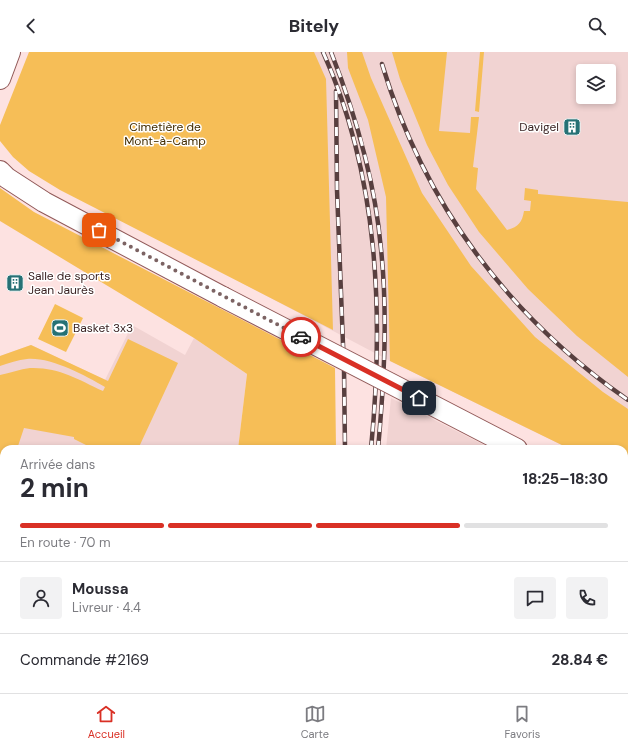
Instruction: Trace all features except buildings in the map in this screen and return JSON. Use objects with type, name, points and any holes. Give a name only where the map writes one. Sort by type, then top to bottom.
[{"type":"street","points":[[0,79],[10,52]]},
{"type":"street","points":[[0,171],[7,178],[44,202],[223,297],[509,445]]},
{"type":"shaded area","points":[[238,52],[628,52],[628,445],[562,445],[390,361],[242,283],[239,269]]},
{"type":"shaded area","points":[[132,325],[185,355],[194,338],[247,374],[238,445],[0,445],[0,356],[31,345],[105,380]]},
{"type":"shaded area","points":[[391,398],[484,445],[386,445]]},
{"type":"green space","name":"Cimetière de Mont-à-Camp","points":[[29,52],[314,52],[326,79],[333,330],[60,190],[29,171],[13,157],[0,141],[0,125]]},
{"type":"green space","points":[[347,52],[362,52],[371,78],[422,193],[471,266],[535,337],[603,392],[628,409],[628,445],[562,445],[390,361],[386,197],[368,120],[348,68]]},
{"type":"green space","points":[[392,52],[447,52],[439,131],[470,133],[471,117],[479,117],[473,167],[478,168],[476,189],[507,230],[519,224],[524,211],[530,211],[531,201],[524,200],[525,188],[538,190],[538,194],[628,202],[628,377],[577,336],[528,289],[479,232],[448,185],[427,145],[400,79]]},
{"type":"green space","points":[[480,52],[484,52],[479,112],[475,111]]},
{"type":"green space","points":[[0,188],[34,212],[335,368],[336,445],[238,445],[247,374],[194,338],[0,221]]},
{"type":"green space","name":"Basket 3x3","points":[[55,304],[83,318],[66,352],[38,339]]},
{"type":"green space","points":[[128,339],[178,363],[140,445],[86,445],[74,439],[74,437],[24,428],[18,445],[0,445],[0,375],[30,368],[50,369],[76,378],[103,391],[105,387],[77,372],[57,364],[36,359],[27,359],[0,366],[0,356],[31,345],[108,381]]},
{"type":"railway","points":[[323,52],[342,99],[356,148],[366,197],[373,247],[377,348],[371,445]]},
{"type":"railway","points":[[331,52],[349,100],[363,149],[378,223],[383,274],[385,324],[378,445]]},
{"type":"railway","points":[[382,64],[400,115],[421,164],[447,210],[476,253],[509,294],[545,332],[585,367],[628,400]]},
{"type":"railway","points":[[336,91],[337,190],[344,370],[345,445]]},
{"type":"way so far","points":[[99,230],[301,337]]},
{"type":"place","name":"Davigel","points":[[572,127]]},
{"type":"place","name":"Salle de sports Jean Jaurès","points":[[15,283]]},
{"type":"place","name":"Basket 3x3","points":[[60,328]]},
{"type":"route","points":[[301,337],[419,398]]}]
